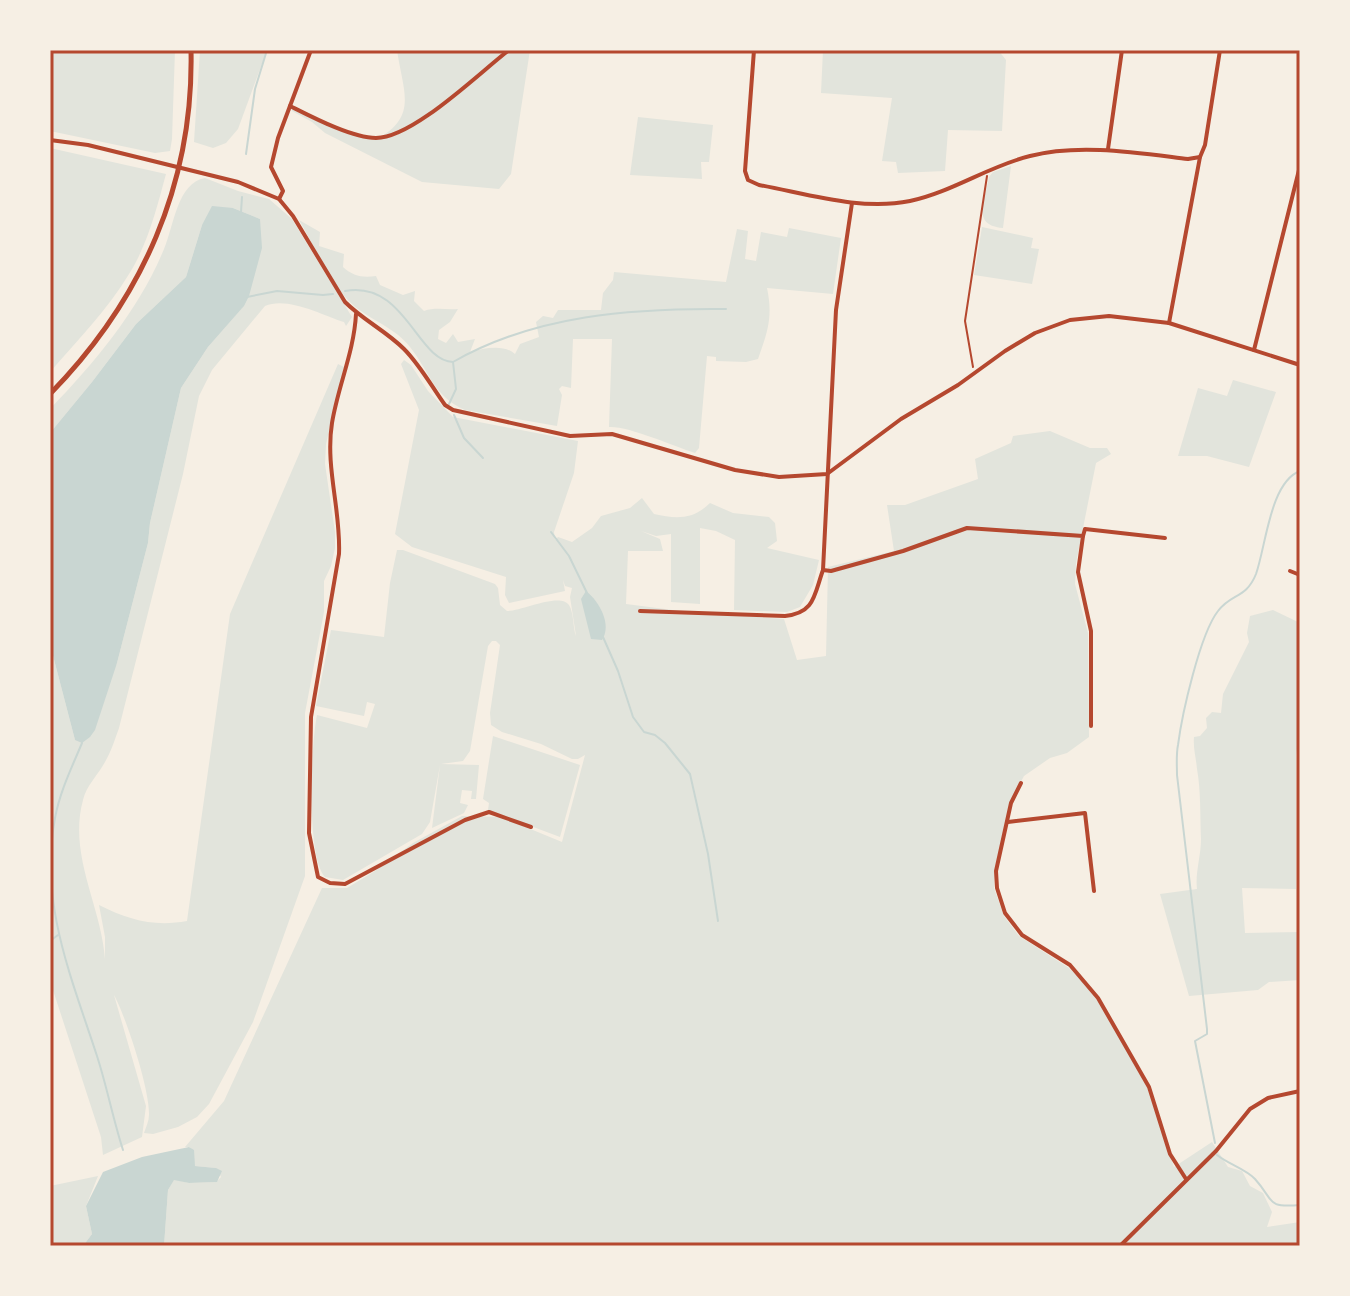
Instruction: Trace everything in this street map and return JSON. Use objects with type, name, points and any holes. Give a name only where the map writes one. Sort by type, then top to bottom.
[{"type":"street","points":[[50,394],[111,322],[140,274],[160,232],[179,167],[189,112],[191,50]]},
{"type":"street","points":[[279,199],[283,191],[271,167],[311,50]]},
{"type":"street","points":[[290,106],[329,126],[376,138],[390,135],[410,128],[509,50]]},
{"type":"street","points":[[754,50],[745,171],[748,180],[759,185],[852,203],[911,201],[1033,155],[1108,149],[1188,159],[1200,157]]},
{"type":"street","points":[[1108,149],[1122,50]]},
{"type":"street","points":[[1169,323],[1200,157],[1205,145],[1220,50]]},
{"type":"street","points":[[50,140],[88,145],[238,182],[279,199],[293,216],[345,302],[356,314],[379,327],[406,351],[445,405],[453,410],[570,436],[612,434],[735,470],[779,477],[827,474],[901,419],[1035,333],[1070,320],[1109,316],[1169,323],[1300,365]]},
{"type":"street","points":[[1254,350],[1300,166]]},
{"type":"street","points":[[640,611],[800,614],[809,607],[823,570],[836,310],[852,203]]},
{"type":"street","points":[[356,314],[355,335],[332,422],[330,453],[341,527],[311,717],[309,833],[315,871],[323,881],[345,884],[465,820],[489,812],[531,827]]},
{"type":"street","points":[[823,570],[831,571],[903,551],[967,528],[1083,536]]},
{"type":"street","points":[[1091,726],[1091,631],[1078,572],[1085,529],[1165,538]]},
{"type":"street","points":[[1290,571],[1300,575]]},
{"type":"street","points":[[1021,783],[1011,803],[996,871],[997,888],[1005,913],[1022,935],[1070,965],[1098,998],[1149,1087],[1170,1154],[1186,1179]]},
{"type":"street","points":[[1008,822],[1085,813],[1094,891]]},
{"type":"street","points":[[1120,1246],[1216,1151],[1250,1109],[1268,1098],[1300,1091]]},
{"type":"path","points":[[975,372],[965,334],[970,281],[988,171]]},
{"type":"shaded area","points":[[50,50],[175,50],[170,151],[155,153],[50,131]]},
{"type":"shaded area","points":[[200,50],[267,50],[238,129],[226,143],[213,148],[194,142]]},
{"type":"shaded area","points":[[397,50],[530,50],[511,174],[499,189],[422,182],[325,133],[292,111],[329,127],[375,140],[398,122],[403,112],[404,91]]},
{"type":"shaded area","points":[[823,50],[998,50],[1006,60],[1002,131],[948,130],[945,171],[898,173],[896,162],[882,161],[892,98],[821,93]]},
{"type":"shaded area","points":[[638,117],[713,125],[709,162],[701,162],[702,179],[630,175]]},
{"type":"shaded area","points":[[50,148],[166,174],[147,238],[129,274],[102,312],[50,372]]},
{"type":"shaded area","points":[[1011,166],[1003,228],[993,226],[983,217],[982,210],[989,177],[993,172]]},
{"type":"shaded area","points":[[205,178],[269,199],[292,219],[352,317],[346,326],[344,322],[294,305],[265,306],[212,370],[199,396],[183,474],[119,728],[107,758],[83,800],[79,820],[82,860],[105,959],[105,937],[99,905],[142,921],[187,921],[230,614],[338,364],[344,367],[326,444],[325,464],[335,548],[324,581],[324,612],[305,713],[305,876],[253,1022],[209,1104],[197,1117],[178,1127],[153,1134],[144,1133],[149,1115],[146,1089],[131,1036],[114,995],[146,1106],[142,1137],[103,1155],[101,1137],[50,981],[50,644],[75,740],[117,663],[148,543],[181,388],[208,347],[242,308],[260,219],[233,208],[202,225],[186,277],[136,324],[50,433],[50,409],[99,354],[129,314],[164,249],[182,197],[188,188]]},
{"type":"shaded area","points":[[212,206],[233,208],[260,219],[262,248],[244,306],[208,347],[181,388],[148,543],[117,663],[95,730],[82,743],[75,740],[50,644],[50,433],[136,324],[186,277],[202,225]]},
{"type":"shaded area","points":[[299,220],[320,232],[319,246],[344,254],[343,267],[350,272],[376,276],[380,285],[403,295],[415,291],[414,301],[424,311],[458,309],[450,322],[439,330],[438,339],[446,343],[453,334],[458,342],[475,339],[470,352],[500,348],[515,354],[520,344],[539,337],[536,322],[543,316],[553,318],[558,310],[601,310],[603,293],[613,280],[614,272],[726,282],[737,229],[748,231],[745,259],[756,261],[761,232],[787,237],[789,228],[841,238],[833,294],[767,288],[770,307],[768,324],[758,359],[746,362],[716,361],[716,357],[707,356],[699,448],[695,453],[639,433],[609,427],[612,339],[573,339],[571,388],[562,386],[559,389],[562,395],[557,426],[465,410],[454,404],[439,391],[403,339],[347,299],[327,271]]},
{"type":"shaded area","points":[[982,227],[1033,238],[1031,248],[1039,249],[1032,284],[974,275]]},
{"type":"shaded area","points":[[404,360],[453,417],[578,441],[574,473],[554,532],[555,540],[558,537],[572,542],[592,528],[601,516],[630,508],[642,498],[654,514],[662,516],[691,515],[710,503],[733,513],[769,517],[775,523],[777,541],[767,548],[819,560],[813,585],[800,607],[787,612],[734,610],[735,540],[700,528],[700,604],[671,602],[671,534],[656,536],[641,531],[660,539],[663,551],[628,551],[626,604],[784,619],[797,660],[826,656],[828,567],[894,551],[887,505],[905,505],[978,479],[975,459],[1011,443],[1013,436],[1050,431],[1090,448],[1107,448],[1111,454],[1096,463],[1076,563],[1075,584],[1088,633],[1089,737],[1067,753],[1050,758],[1024,776],[1010,802],[995,868],[994,888],[1004,916],[1019,936],[1069,968],[1102,1007],[1147,1087],[1174,1167],[1212,1142],[1228,1167],[1242,1171],[1250,1186],[1263,1193],[1272,1212],[1267,1227],[1300,1222],[1300,1246],[164,1246],[168,1190],[174,1179],[189,1183],[216,1182],[221,1177],[216,1168],[195,1166],[190,1147],[185,1147],[224,1101],[322,888],[347,888],[413,843],[462,816],[501,817],[562,842],[585,755],[572,759],[491,725],[500,645],[492,641],[488,646],[470,751],[463,761],[441,764],[479,765],[476,799],[471,799],[472,791],[462,790],[460,803],[468,805],[464,813],[432,828],[440,765],[430,822],[422,834],[343,880],[325,877],[319,865],[312,799],[317,715],[367,728],[375,704],[367,702],[364,716],[316,706],[331,630],[384,637],[397,550],[495,584],[500,605],[507,611],[549,601],[564,602],[571,608],[576,636],[570,597],[572,588],[565,586],[563,580],[565,591],[509,603],[505,595],[506,577],[412,547],[395,534],[419,410],[401,364]]},
{"type":"shaded area","points":[[1233,380],[1276,392],[1249,467],[1207,456],[1178,456],[1198,388],[1227,396]]},
{"type":"shaded area","points":[[586,591],[603,614],[606,628],[602,640],[591,639],[581,599]]},
{"type":"shaded area","points":[[1273,610],[1300,623],[1296,889],[1242,888],[1245,933],[1300,932],[1300,980],[1269,982],[1258,990],[1189,996],[1160,894],[1197,889],[1201,839],[1194,737],[1200,736],[1207,728],[1206,718],[1212,712],[1221,713],[1223,694],[1249,642],[1250,616]]},
{"type":"shaded area","points":[[493,736],[580,765],[560,837],[488,810],[489,803],[483,799]]},
{"type":"shaded area","points":[[189,1147],[194,1150],[195,1166],[222,1171],[217,1182],[174,1180],[168,1190],[164,1246],[83,1246],[92,1234],[86,1206],[103,1172],[142,1157]]},
{"type":"shaded area","points":[[98,1176],[86,1206],[92,1234],[83,1246],[50,1246],[50,1186]]},
{"type":"waterway","points":[[246,154],[255,89],[267,50]]},
{"type":"waterway","points":[[241,212],[242,197]]},
{"type":"waterway","points":[[247,297],[277,291],[333,294]]},
{"type":"waterway","points":[[345,291],[365,291],[382,297],[396,308],[429,349],[440,358],[453,362],[456,389],[449,404]]},
{"type":"waterway","points":[[453,362],[484,346],[551,324],[620,313],[726,309]]},
{"type":"waterway","points":[[454,415],[464,438],[483,458]]},
{"type":"waterway","points":[[1215,1143],[1195,1041],[1207,1034],[1207,1029],[1177,775],[1177,749],[1193,675],[1211,622],[1223,605],[1252,582],[1276,501],[1290,477],[1300,471]]},
{"type":"waterway","points":[[551,532],[569,556],[587,593]]},
{"type":"waterway","points":[[603,637],[633,717],[644,732],[655,735],[665,743],[690,774],[708,854],[718,921]]},
{"type":"waterway","points":[[82,743],[55,818],[51,849],[54,910],[68,968],[101,1068],[123,1150]]},
{"type":"waterway","points":[[50,941],[58,935]]},
{"type":"waterway","points":[[1217,1155],[1251,1175],[1276,1204],[1300,1205]]}]
